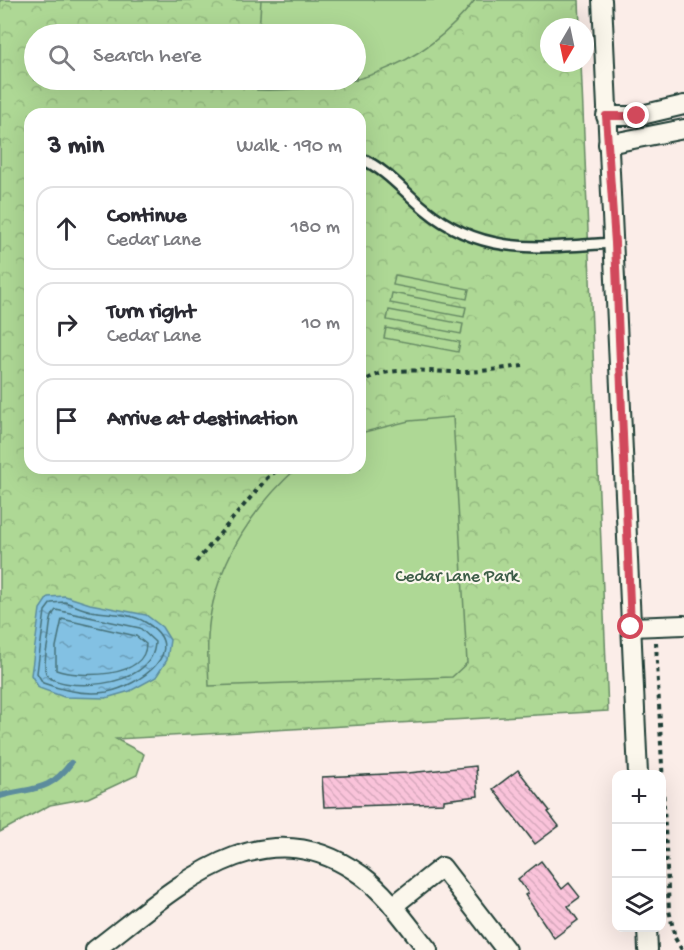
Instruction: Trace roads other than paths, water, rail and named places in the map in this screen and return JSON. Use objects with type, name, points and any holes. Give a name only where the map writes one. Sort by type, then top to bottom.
[{"type":"street","points":[[602,0],[638,770]]},
{"type":"street","points":[[606,116],[637,116],[684,105]]},
{"type":"street","points":[[608,144],[684,129]]},
{"type":"street","points":[[631,627],[684,625]]},
{"type":"street","points":[[96,950],[195,876],[223,859],[258,849],[276,847],[308,851],[335,861],[361,876],[393,906],[428,950]]},
{"type":"street","points":[[393,906],[442,867],[506,950]]},
{"type":"street","points":[[647,932],[648,950]]},
{"type":"lane","points":[[366,161],[378,166],[424,208],[471,238],[517,246],[615,243]]},
{"type":"water","points":[[65,596],[90,604],[146,615],[162,627],[170,640],[167,660],[156,677],[130,691],[106,698],[64,697],[39,688],[31,675],[40,609],[48,597]]},
{"type":"waterway","points":[[0,796],[31,790],[47,784],[55,780],[71,763]]},
{"type":"park label","name":"Cedar Lane Park","points":[[457,575]]}]
